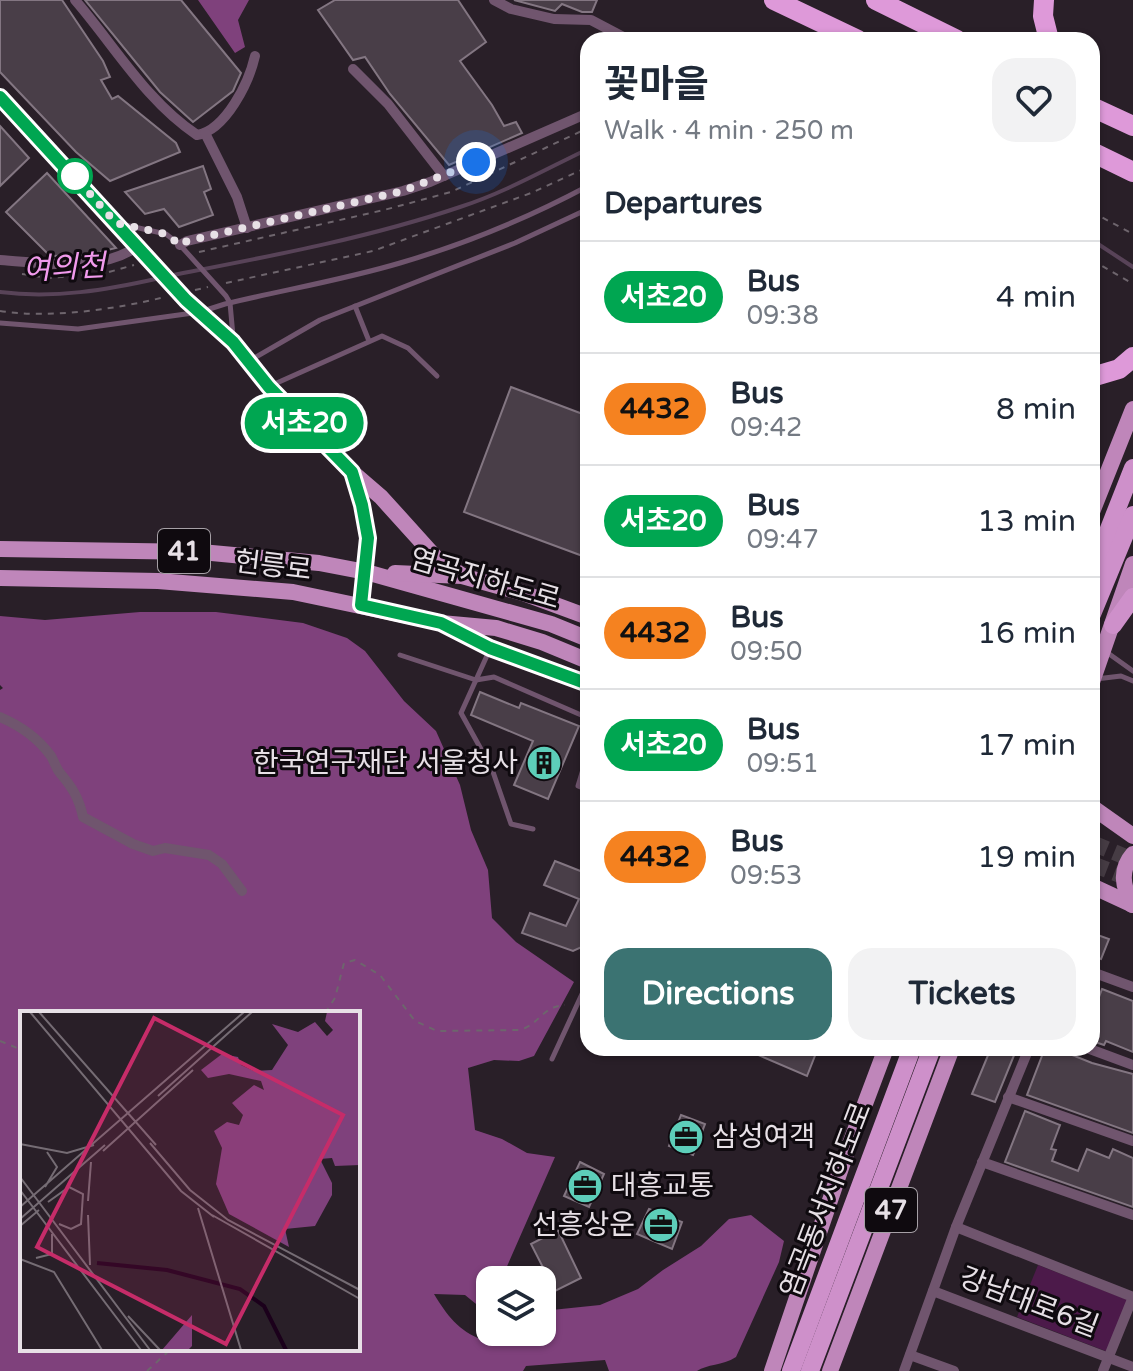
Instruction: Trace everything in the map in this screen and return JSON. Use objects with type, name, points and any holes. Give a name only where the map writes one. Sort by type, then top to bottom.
[{"type":"highway","points":[[774,0],[842,32]]},
{"type":"highway","points":[[876,0],[941,32]]},
{"type":"highway","points":[[1044,0],[1043,16],[1047,32]]},
{"type":"highway","points":[[823,23],[830,32]]},
{"type":"highway","points":[[1100,105],[1111,117]]},
{"type":"highway","points":[[1100,111],[1133,126]]},
{"type":"highway","points":[[1100,156],[1133,174]]},
{"type":"highway","points":[[1100,167],[1133,174]]},
{"type":"highway","points":[[1100,375],[1119,369],[1133,357]]},
{"type":"highway","points":[[1100,552],[1133,468]]},
{"type":"highway","points":[[1100,595],[1133,515]]},
{"type":"highway","points":[[1113,625],[1133,597]]},
{"type":"highway","name":"염곡동서지하도로","points":[[791,1371],[909,1056]]},
{"type":"highway","name":"염곡동서지하도로","points":[[810,1371],[929,1056]]},
{"type":"main road","points":[[0,97],[141,251],[233,342],[269,387],[352,472],[381,497],[437,559],[462,576]]},
{"type":"main road","points":[[1100,492],[1133,409]]},
{"type":"main road","points":[[352,472],[368,538],[361,605]]},
{"type":"main road","name":"헌릉로","points":[[0,549],[201,552],[319,563],[366,572]]},
{"type":"main road","points":[[1100,658],[1133,564]]},
{"type":"main road","points":[[366,572],[462,576],[523,593],[580,614]]},
{"type":"main road","name":"염곡지하도로","points":[[366,572],[551,624],[580,636]]},
{"type":"main road","name":"헌릉로","points":[[0,578],[172,582],[293,592],[441,623]]},
{"type":"main road","points":[[441,623],[490,648],[580,681]]},
{"type":"main road","name":"염곡지하도로","points":[[441,623],[496,628],[580,658]]},
{"type":"main road","points":[[1100,813],[1133,838]]},
{"type":"main road","points":[[1100,823],[1133,838]]},
{"type":"main road","points":[[1133,854],[1123,876],[1133,905]]},
{"type":"main road","points":[[1100,890],[1133,905]]},
{"type":"main road","name":"47","points":[[772,1371],[842,1165],[883,1056]]},
{"type":"main road","name":"47","points":[[830,1371],[949,1056]]},
{"type":"street","points":[[75,0],[155,100],[197,135],[219,122],[241,94],[255,56]]},
{"type":"street","points":[[494,0],[511,9],[554,19],[591,20],[614,32]]},
{"type":"street","points":[[353,69],[388,104],[444,176]]},
{"type":"street","points":[[180,245],[403,191],[580,116]]},
{"type":"street","points":[[205,133],[237,197],[247,228]]},
{"type":"street","points":[[0,260],[56,265],[97,263],[141,251]]},
{"type":"street","points":[[0,717],[36,740],[51,756],[58,771],[72,785],[83,817],[133,844],[153,851],[165,848],[209,855],[222,864],[242,891]]},
{"type":"street","points":[[1100,975],[1133,987]]},
{"type":"street","points":[[1100,1053],[1133,1065]]},
{"type":"street","points":[[904,1371],[956,1227],[1026,1056]]},
{"type":"street","points":[[1008,1097],[1133,1141]]},
{"type":"street","points":[[982,1162],[1133,1215]]},
{"type":"street","name":"강남대로6길","points":[[956,1227],[1133,1297],[1130,1314],[1103,1371]]},
{"type":"street","name":"강남대로6길","points":[[933,1291],[1133,1367]]},
{"type":"street","points":[[910,1355],[954,1371]]},
{"type":"lane","points":[[0,323],[78,329],[200,312],[228,299],[398,264],[542,211],[580,190]]},
{"type":"lane","points":[[248,361],[320,320],[515,243],[580,213]]},
{"type":"lane","points":[[116,223],[166,234],[180,245],[228,299],[233,342]]},
{"type":"lane","points":[[355,306],[369,341]]},
{"type":"lane","points":[[269,387],[382,336],[408,348],[437,376]]},
{"type":"lane","points":[[490,648],[461,713],[492,769],[511,824],[533,829]]},
{"type":"lane","points":[[1103,649],[1133,671]]},
{"type":"lane","points":[[400,655],[476,680],[494,677],[580,715]]},
{"type":"lane","points":[[1100,679],[1121,676],[1133,681]]},
{"type":"lane","points":[[552,1059],[580,1000]]},
{"type":"path","points":[[225,283],[373,251],[531,193],[580,171]]},
{"type":"path","points":[[1100,216],[1133,234]]},
{"type":"path","points":[[1100,265],[1133,284]]},
{"type":"path","points":[[185,296],[211,287]]},
{"type":"path","points":[[0,311],[58,313],[142,303],[170,296]]},
{"type":"path","points":[[326,1011],[335,998],[344,963],[355,960],[380,975],[415,1021],[437,1031],[520,1030],[530,1027],[553,1006],[578,1005]]},
{"type":"path","points":[[0,1041],[20,1049]]},
{"type":"path","points":[[147,1371],[169,1351]]},
{"type":"shaded area","points":[[198,0],[249,0],[238,20],[245,47],[235,53]]},
{"type":"shaded area","points":[[140,612],[216,612],[303,623],[347,638],[365,651],[404,701],[436,731],[460,785],[471,830],[488,870],[492,918],[516,942],[574,982],[534,1056],[519,1061],[494,1060],[468,1068],[475,1130],[502,1139],[527,1153],[555,1157],[507,1266],[476,1266],[476,1304],[465,1295],[434,1294],[454,1322],[476,1336],[476,1346],[556,1346],[556,1310],[600,1305],[638,1289],[701,1246],[729,1219],[751,1215],[784,1241],[779,1262],[736,1357],[697,1371],[609,1371],[605,1360],[526,1366],[523,1371],[0,1371],[0,690],[3,688],[0,685],[0,616],[45,620]]},
{"type":"shaded area","points":[[1038,1265],[1128,1300],[1108,1352],[1017,1317]]},
{"type":"building","points":[[0,0],[62,0],[103,61],[110,77],[101,80],[112,99],[118,96],[176,143],[180,152],[110,181],[76,152],[0,72]]},
{"type":"building","points":[[85,0],[181,0],[241,73],[233,91],[193,122],[160,92]]},
{"type":"building","points":[[335,0],[458,0],[486,42],[460,61],[504,126],[516,122],[522,133],[449,165],[390,94],[365,57],[353,60],[318,10]]},
{"type":"building","points":[[514,0],[597,0],[592,12],[582,12],[562,4],[555,11]]},
{"type":"building","points":[[0,126],[29,158],[0,186]]},
{"type":"building","points":[[203,166],[211,189],[204,192],[213,215],[179,227],[164,209],[145,214],[125,192]]},
{"type":"building","points":[[47,173],[116,248],[87,255],[50,256],[6,212]]},
{"type":"building","points":[[511,387],[580,413],[580,555],[464,512]]},
{"type":"building","name":"한국연구재단 서울청사","points":[[480,692],[519,708],[521,703],[579,726],[548,799],[514,785],[533,741],[471,715]]},
{"type":"building","points":[[555,861],[580,871],[580,948],[573,951],[522,933],[530,913],[566,926],[579,899],[544,885]]},
{"type":"building","points":[[1100,936],[1109,939],[1100,959]]},
{"type":"building","points":[[1102,989],[1133,1001],[1133,1052],[1106,1041],[1104,1045],[1100,1044]]},
{"type":"building","points":[[761,1056],[815,1056],[807,1076]]},
{"type":"building","points":[[988,1056],[1014,1056],[995,1102],[972,1094]]},
{"type":"building","points":[[1042,1056],[1074,1056],[1133,1074],[1133,1133],[1027,1095]]},
{"type":"building","points":[[1025,1111],[1060,1125],[1051,1149],[1056,1150],[1052,1161],[1078,1171],[1087,1149],[1109,1158],[1113,1149],[1133,1158],[1133,1207],[1005,1162]]},
{"type":"building","points":[[681,1115],[705,1124],[693,1155],[669,1146]]},
{"type":"building","points":[[580,1162],[604,1174],[589,1207],[564,1196]]},
{"type":"building","points":[[649,1209],[682,1222],[672,1249],[637,1234]]},
{"type":"building","points":[[558,1230],[581,1278],[556,1290],[556,1266],[542,1266],[531,1244]]},
{"type":"waterway","name":"여의천","points":[[168,276],[388,229],[493,195],[580,153]]},
{"type":"waterway","name":"여의천","points":[[1100,245],[1133,267]]},
{"type":"waterway","name":"여의천","points":[[0,292],[80,292],[160,278]]},
{"type":"tunnel","points":[[1100,846],[1133,860]]},
{"type":"tunnel","points":[[1100,867],[1133,880]]},
{"type":"bus line","name":"서초20","points":[[0,97],[186,300],[233,342],[269,387],[352,472],[368,538],[361,605],[441,623],[490,648],[580,681]]},
{"type":"place","name":"한국연구재단 서울청사","points":[[544,763]]},
{"type":"place","name":"삼성여객","points":[[686,1137]]},
{"type":"place","name":"대흥교통","points":[[585,1186]]},
{"type":"place","name":"선흥상운","points":[[661,1225]]},
{"type":"route","points":[[75,176],[68,169],[116,223],[166,234],[180,245],[403,191],[476,162]]}]
